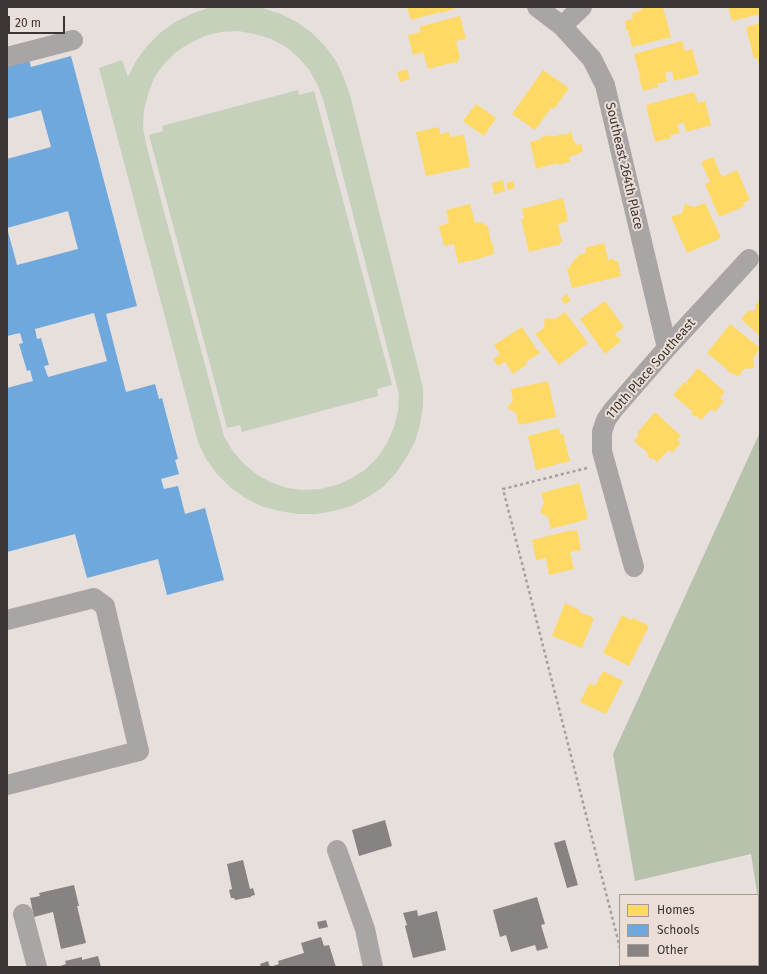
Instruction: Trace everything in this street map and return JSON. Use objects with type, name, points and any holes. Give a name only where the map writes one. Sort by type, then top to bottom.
[{"type":"street","name":"Southeast 264th Place","points":[[537,7],[562,26],[592,59],[605,85],[667,348]]},
{"type":"street","points":[[562,26],[582,7]]},
{"type":"street","points":[[7,57],[73,40]]},
{"type":"street","name":"110th Place Southeast","points":[[634,567],[602,451],[602,432],[606,420],[667,348],[749,259]]},
{"type":"street","points":[[7,620],[94,598],[105,606],[139,751],[7,785]]},
{"type":"street","points":[[337,850],[365,929],[373,967]]},
{"type":"street","points":[[23,914],[37,967]]},
{"type":"path","points":[[605,464],[503,489],[619,944]]},
{"type":"green space","points":[[208,8],[263,8],[281,14],[297,22],[312,33],[325,46],[336,61],[350,95],[423,388],[423,406],[415,442],[396,473],[383,487],[368,497],[351,506],[334,511],[316,514],[297,514],[261,506],[245,498],[230,487],[217,474],[206,459],[198,442],[99,68],[122,60],[128,77],[136,61],[147,46],[160,33],[175,22]],"holes":[[[238,31],[271,39],[286,47],[299,58],[310,71],[318,86],[324,102],[399,394],[398,411],[394,427],[387,443],[378,457],[366,469],[352,478],[337,485],[320,489],[303,490],[287,488],[270,482],[256,474],[243,463],[232,450],[224,436],[146,144],[143,127],[144,110],[154,78],[164,64],[176,52],[205,36],[221,32]]]},
{"type":"green space","points":[[298,90],[299,95],[314,91],[392,385],[377,389],[378,396],[242,432],[240,425],[227,428],[149,135],[163,131],[162,126]]},
{"type":"green space","points":[[760,432],[760,912],[759,894],[757,894],[751,854],[635,881],[613,754]]},
{"type":"building: Homes","points":[[407,7],[454,7],[454,9],[411,20]]},
{"type":"building: Homes","points":[[641,7],[663,7],[671,37],[632,47],[628,30],[626,30],[625,21],[633,19],[632,14],[642,10]]},
{"type":"building: Homes","points":[[728,7],[760,7],[760,14],[732,21]]},
{"type":"building: Homes","points":[[460,16],[466,39],[456,41],[460,59],[457,60],[458,63],[455,62],[428,69],[423,52],[413,55],[408,35],[421,32],[419,27]]},
{"type":"building: Homes","points":[[760,23],[760,67],[757,58],[754,59],[746,27]]},
{"type":"building: Homes","points":[[682,41],[685,51],[692,49],[699,74],[674,81],[672,71],[665,73],[667,81],[657,84],[658,87],[643,91],[639,77],[642,75],[640,76],[634,54]]},
{"type":"building: Homes","points":[[407,69],[410,79],[400,82],[397,72]]},
{"type":"building: Homes","points":[[543,70],[569,88],[554,109],[551,108],[535,130],[512,114]]},
{"type":"building: Homes","points":[[694,92],[698,103],[705,101],[711,125],[686,132],[684,123],[677,124],[680,133],[670,135],[671,138],[655,142],[646,105]]},
{"type":"building: Homes","points":[[476,104],[496,118],[484,136],[463,121]]},
{"type":"building: Homes","points":[[439,127],[440,134],[449,132],[450,137],[464,135],[470,167],[426,176],[416,132]]},
{"type":"building: Homes","points":[[571,132],[574,142],[576,145],[581,144],[583,152],[569,157],[570,162],[557,165],[557,163],[536,169],[530,142],[541,139],[541,137],[550,135],[551,137],[564,135]]},
{"type":"building: Homes","points":[[713,157],[722,177],[737,170],[750,200],[743,203],[745,206],[719,217],[705,184],[710,182],[701,162]]},
{"type":"building: Homes","points":[[503,180],[505,191],[494,194],[492,183]]},
{"type":"building: Homes","points":[[513,181],[515,188],[508,190],[506,183]]},
{"type":"building: Homes","points":[[563,198],[568,221],[558,224],[562,242],[557,246],[529,252],[521,219],[524,219],[522,209]]},
{"type":"building: Homes","points":[[705,203],[721,238],[687,253],[671,217],[682,213],[685,204],[694,207]]},
{"type":"building: Homes","points":[[470,204],[475,223],[480,222],[488,226],[494,254],[458,263],[454,244],[444,246],[439,226],[449,223],[446,210]]},
{"type":"building: Homes","points":[[604,243],[608,260],[612,259],[618,262],[621,276],[572,288],[567,268],[571,267],[570,265],[580,254],[586,253],[585,248]]},
{"type":"building: Homes","points":[[566,294],[571,300],[565,304],[561,299]]},
{"type":"building: Homes","points":[[760,299],[760,336],[741,319],[749,310],[752,312],[756,308],[755,306]]},
{"type":"building: Homes","points":[[605,301],[624,327],[615,334],[621,341],[605,354],[580,319]]},
{"type":"building: Homes","points":[[565,312],[588,343],[559,365],[535,334],[544,328],[545,318],[555,319]]},
{"type":"building: Homes","points":[[730,324],[760,348],[753,358],[754,368],[744,369],[738,377],[727,371],[728,370],[707,353]]},
{"type":"building: Homes","points":[[522,327],[540,353],[526,362],[527,364],[513,374],[505,362],[498,366],[493,359],[500,354],[494,345]]},
{"type":"building: Homes","points":[[698,368],[725,392],[720,398],[724,401],[715,412],[711,409],[701,420],[691,414],[693,412],[673,395],[684,382],[687,385],[688,384],[686,382]]},
{"type":"building: Homes","points":[[548,381],[556,417],[519,425],[516,413],[507,408],[513,400],[511,389]]},
{"type":"building: Homes","points":[[655,412],[681,436],[677,440],[681,443],[672,453],[669,450],[657,462],[653,458],[651,459],[647,456],[649,454],[634,441],[639,435],[637,433]]},
{"type":"building: Homes","points":[[559,428],[560,434],[563,434],[570,461],[536,470],[528,436]]},
{"type":"building: Homes","points":[[579,483],[588,519],[551,529],[548,517],[540,512],[544,503],[541,493]]},
{"type":"building: Homes","points":[[577,530],[581,550],[570,552],[574,569],[549,575],[546,558],[536,560],[532,540]]},
{"type":"building: Homes","points":[[565,603],[580,610],[579,612],[594,618],[582,648],[552,636]]},
{"type":"building: Homes","points":[[622,615],[631,620],[633,618],[649,626],[629,666],[603,653]]},
{"type":"building: Homes","points":[[603,671],[623,681],[606,714],[580,702],[590,683],[595,686]]},
{"type":"building: Schools","points":[[28,55],[31,67],[71,56],[137,306],[106,314],[126,392],[155,384],[159,399],[162,398],[178,459],[175,460],[179,474],[161,479],[164,489],[178,486],[185,514],[205,508],[224,580],[167,595],[158,559],[87,578],[75,534],[7,552],[7,388],[33,381],[30,370],[27,371],[19,344],[23,343],[20,333],[7,336],[7,228],[7,159],[51,147],[41,110],[7,119],[7,61]],"holes":[[[68,211],[78,249],[17,265],[7,228]],[[94,313],[107,361],[48,377],[44,366],[49,365],[41,338],[37,339],[35,329]]]},
{"type":"building: Other","points":[[385,820],[392,846],[359,856],[352,830]]},
{"type":"building: Other","points":[[565,840],[578,885],[567,888],[554,843]]},
{"type":"building: Other","points":[[243,860],[250,889],[253,888],[255,895],[235,900],[234,898],[231,898],[229,890],[232,889],[227,864]]},
{"type":"building: Other","points":[[74,885],[79,906],[77,906],[86,943],[61,949],[53,912],[34,917],[30,898],[40,896],[39,893]]},
{"type":"building: Other","points":[[537,897],[545,924],[541,925],[548,948],[537,951],[535,945],[511,952],[506,935],[500,937],[493,910]]},
{"type":"building: Other","points":[[417,910],[418,916],[437,911],[446,950],[413,958],[405,926],[407,925],[403,913]]},
{"type":"building: Other","points":[[326,920],[328,927],[319,929],[317,922]]},
{"type":"building: Other","points":[[321,937],[324,946],[329,945],[336,967],[270,967],[279,964],[278,961],[304,953],[301,943]]},
{"type":"building: Other","points":[[98,956],[101,967],[58,967],[66,964],[65,961],[82,957],[82,960]]},
{"type":"building: Other","points":[[268,961],[270,967],[261,967],[260,964]]},
{"type":"building: Other","points":[[648,966],[683,966],[683,967]]}]
